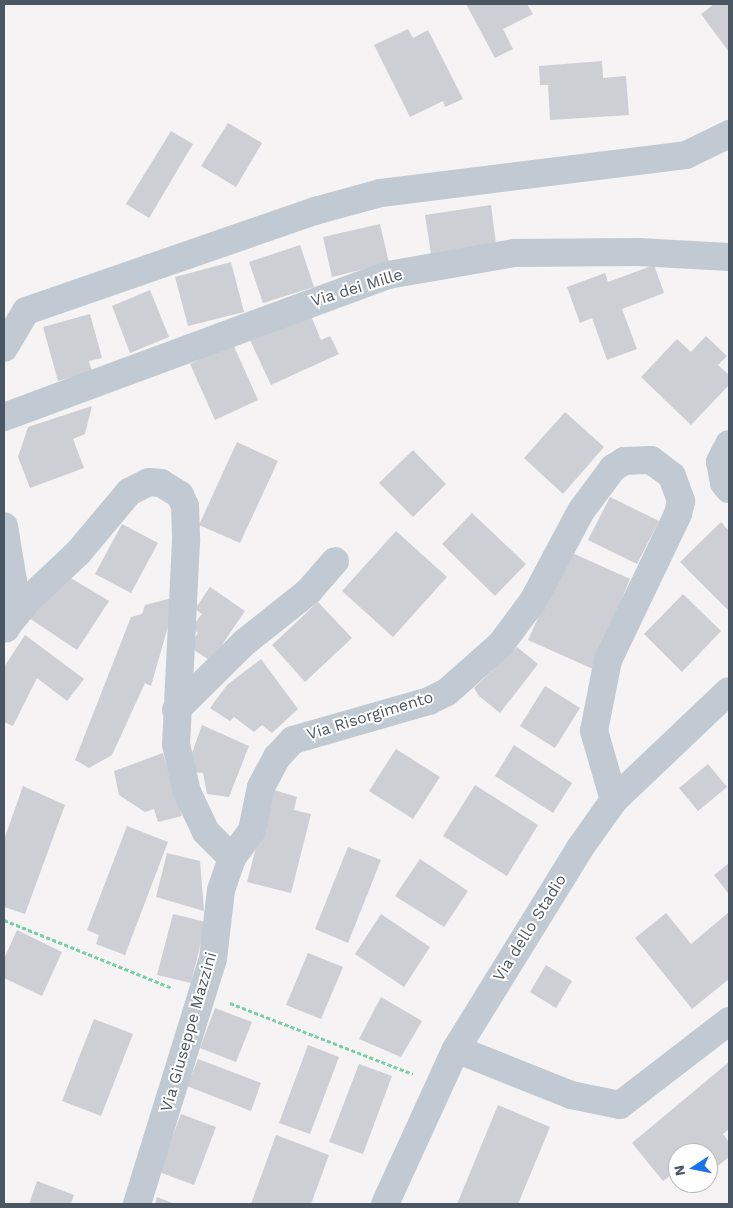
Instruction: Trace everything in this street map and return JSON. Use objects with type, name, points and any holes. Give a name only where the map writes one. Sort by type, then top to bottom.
[{"type":"street","points":[[4,348],[15,314],[315,211],[381,193],[686,155],[729,134]]},
{"type":"street","name":"Via dei Mille","points":[[4,417],[388,275],[514,253],[638,252],[729,257]]},
{"type":"street","points":[[729,444],[720,462],[724,483],[729,489]]},
{"type":"street","name":"Via Risorgimento","points":[[232,858],[252,830],[261,787],[277,757],[294,740],[429,700],[447,692],[500,644],[533,602],[581,511],[613,468],[638,459],[663,466],[678,488],[680,501],[678,514],[608,660],[594,731],[614,800]]},
{"type":"street","points":[[5,630],[30,598],[78,553],[129,492],[150,482],[172,488],[185,506],[186,517],[176,744],[187,792],[206,832],[232,858]]},
{"type":"street","points":[[4,526],[13,581],[5,630]]},
{"type":"street","points":[[176,710],[245,642],[308,592],[335,561]]},
{"type":"street","name":"Via dello Stadio","points":[[385,1204],[456,1049],[580,848],[614,800],[729,691]]},
{"type":"street","name":"Via Giuseppe Mazzini","points":[[137,1204],[214,959],[221,890],[232,858]]},
{"type":"street","points":[[456,1049],[571,1095],[620,1105],[729,1021]]},
{"type":"building","points":[[466,4],[527,4],[533,14],[503,29],[513,49],[495,58]]},
{"type":"building","points":[[714,4],[729,4],[729,52],[701,14]]},
{"type":"building","points":[[408,29],[413,38],[428,30],[463,99],[445,107],[443,101],[410,117],[374,45]]},
{"type":"building","points":[[602,61],[603,78],[626,76],[629,115],[550,120],[548,85],[540,85],[539,66]]},
{"type":"building","points":[[228,123],[262,143],[236,187],[201,166]]},
{"type":"building","points":[[171,131],[193,144],[149,218],[126,204]]},
{"type":"building","points":[[491,205],[496,244],[431,254],[425,215]]},
{"type":"building","points":[[380,224],[389,263],[332,277],[323,237]]},
{"type":"building","points":[[300,245],[314,287],[263,303],[249,262]]},
{"type":"building","points":[[231,262],[244,312],[188,326],[175,277]]},
{"type":"building","points":[[654,265],[664,293],[622,309],[637,349],[607,360],[592,318],[580,323],[567,287],[605,273],[608,282]]},
{"type":"building","points":[[150,290],[169,337],[130,353],[112,306]]},
{"type":"building","points":[[309,311],[321,340],[330,336],[339,354],[271,385],[249,338]]},
{"type":"building","points":[[90,314],[102,358],[89,361],[92,372],[58,381],[43,327]]},
{"type":"building","points":[[706,336],[727,356],[718,365],[729,375],[729,385],[691,425],[641,377],[677,339],[691,352]]},
{"type":"building","points":[[233,344],[258,400],[215,420],[190,364]]},
{"type":"building","points":[[92,406],[85,434],[73,439],[84,468],[30,488],[18,457],[28,427]]},
{"type":"building","points":[[565,412],[604,447],[563,494],[524,458]]},
{"type":"building","points":[[237,442],[278,461],[240,543],[199,525]]},
{"type":"building","points":[[413,450],[446,484],[413,517],[379,483]]},
{"type":"building","points":[[610,497],[659,521],[637,564],[588,540]]},
{"type":"building","points":[[472,513],[526,564],[495,596],[442,544]]},
{"type":"building","points":[[721,522],[729,531],[729,611],[680,562]]},
{"type":"building","points":[[122,524],[158,543],[131,593],[95,574]]},
{"type":"building","points":[[396,531],[447,577],[393,637],[342,591]]},
{"type":"building","points":[[568,551],[630,579],[593,669],[528,640]]},
{"type":"building","points":[[69,577],[109,601],[77,650],[29,618]]},
{"type":"building","points":[[210,587],[245,611],[211,661],[189,647],[198,633],[191,628],[202,614],[195,609]]},
{"type":"building","points":[[683,594],[721,631],[682,672],[644,634]]},
{"type":"building","points":[[172,598],[169,623],[151,686],[145,683],[112,755],[89,768],[75,760],[131,617],[142,614],[145,605]]},
{"type":"building","points":[[318,602],[352,638],[305,682],[272,645]]},
{"type":"building","points":[[25,635],[84,679],[67,701],[37,678],[13,726],[4,722],[4,667]]},
{"type":"building","points":[[517,647],[538,664],[500,713],[479,696],[474,688]]},
{"type":"building","points":[[261,659],[298,709],[272,733],[262,725],[254,732],[234,717],[230,721],[210,708],[227,685]]},
{"type":"building","points":[[545,686],[580,708],[555,748],[520,726]]},
{"type":"building","points":[[202,725],[249,746],[229,797],[207,794],[203,773],[192,772],[192,753]]},
{"type":"building","points":[[514,745],[572,783],[553,813],[495,776]]},
{"type":"building","points":[[396,749],[440,777],[413,819],[369,791]]},
{"type":"building","points":[[163,753],[182,816],[158,822],[154,809],[145,812],[119,795],[114,771]]},
{"type":"building","points":[[708,764],[727,787],[698,811],[679,788]]},
{"type":"building","points":[[475,785],[538,825],[507,876],[443,836]]},
{"type":"building","points":[[23,786],[65,805],[25,914],[4,907],[4,840]]},
{"type":"building","points":[[271,789],[297,797],[294,810],[311,814],[291,893],[247,882]]},
{"type":"building","points":[[127,826],[168,842],[125,955],[96,944],[99,935],[87,930]]},
{"type":"building","points":[[348,847],[381,860],[348,943],[315,929]]},
{"type":"building","points":[[167,853],[200,861],[204,911],[156,897]]},
{"type":"building","points":[[420,859],[468,891],[444,927],[395,896]]},
{"type":"building","points":[[729,863],[729,894],[714,875]]},
{"type":"building","points":[[729,912],[729,979],[692,1009],[635,938],[666,913],[691,944]]},
{"type":"building","points":[[173,914],[206,922],[191,983],[157,975]]},
{"type":"building","points":[[381,914],[430,947],[404,987],[355,954]]},
{"type":"building","points":[[17,930],[62,952],[42,996],[4,978],[4,959]]},
{"type":"building","points":[[308,953],[343,967],[321,1019],[286,1005]]},
{"type":"building","points":[[546,965],[572,981],[556,1008],[530,992]]},
{"type":"building","points":[[381,997],[422,1021],[401,1057],[359,1039]]},
{"type":"building","points":[[215,1008],[252,1022],[236,1062],[200,1048]]},
{"type":"building","points":[[94,1019],[133,1034],[101,1116],[62,1101]]},
{"type":"building","points":[[308,1045],[339,1057],[310,1134],[279,1123]]},
{"type":"building","points":[[198,1059],[261,1083],[251,1111],[187,1086]]},
{"type":"building","points":[[729,1062],[729,1129],[723,1134],[729,1142],[729,1157],[718,1166],[718,1143],[668,1143],[668,1177],[663,1181],[632,1143]]},
{"type":"building","points":[[359,1064],[392,1076],[363,1154],[329,1142]]},
{"type":"building","points":[[498,1105],[550,1127],[518,1204],[457,1204]]},
{"type":"building","points":[[181,1114],[216,1127],[194,1185],[159,1172]]},
{"type":"building","points":[[276,1135],[329,1155],[311,1204],[251,1204]]},
{"type":"building","points":[[37,1181],[74,1195],[71,1204],[29,1204]]},
{"type":"building","points":[[157,1197],[175,1204],[155,1204]]}]
